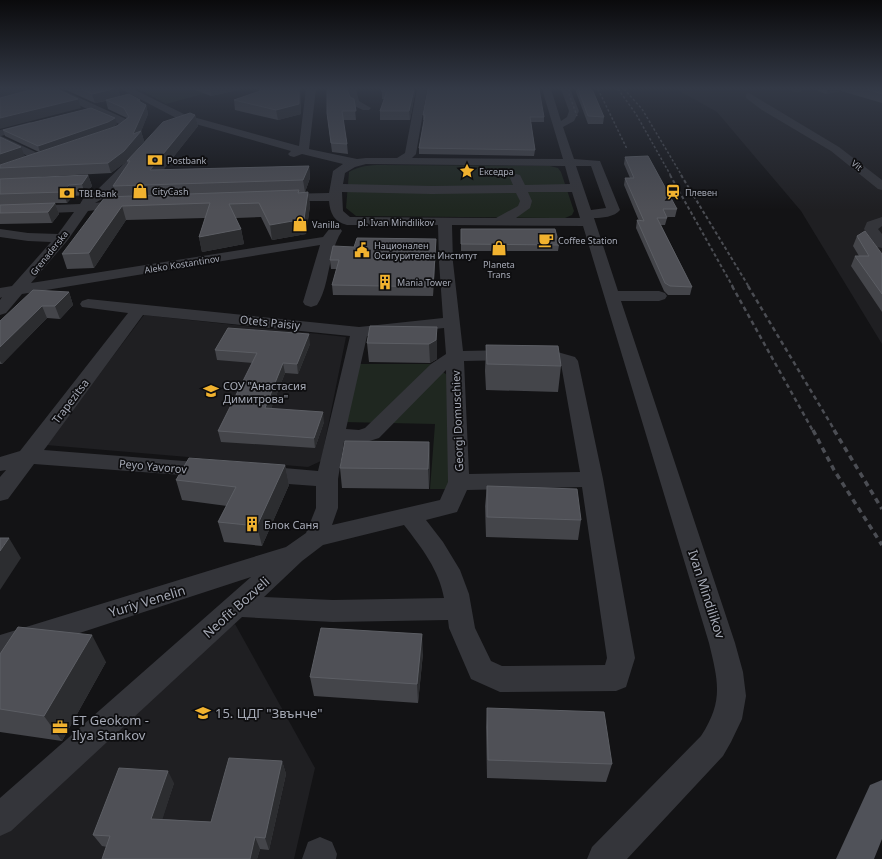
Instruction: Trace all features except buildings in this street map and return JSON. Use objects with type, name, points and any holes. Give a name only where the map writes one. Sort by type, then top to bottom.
[{"type":"main road","points":[[861,846],[882,797]]},
{"type":"street","points":[[0,133],[15,129]]},
{"type":"street","points":[[94,139],[120,129]]},
{"type":"street","points":[[199,129],[297,152],[358,163],[485,160],[570,163]]},
{"type":"street","points":[[222,129],[297,152],[328,164],[340,171],[358,163]]},
{"type":"street","points":[[297,152],[306,147],[308,129]]},
{"type":"street","points":[[400,161],[410,154],[415,129]]},
{"type":"street","points":[[559,129],[588,218]]},
{"type":"street","name":"Vit","points":[[801,129],[835,149],[879,180]]},
{"type":"street","points":[[0,139],[42,156],[26,162]]},
{"type":"street","name":"Grenaderska","points":[[3,316],[17,291],[113,180],[132,164],[148,145]]},
{"type":"street","points":[[485,160],[508,171],[516,177],[526,201],[524,208],[514,215],[498,222]]},
{"type":"street","name":"pl. Ivan Mindilikov","points":[[340,171],[335,205],[339,216],[347,222],[434,209],[498,222],[588,218],[613,210],[596,163],[570,163]]},
{"type":"street","points":[[98,180],[113,180]]},
{"type":"street","points":[[266,199],[336,192],[434,209],[521,188],[578,188]]},
{"type":"street","points":[[0,211],[94,203]]},
{"type":"street","name":"Grenaderska","points":[[3,316],[36,288],[94,203]]},
{"type":"street","points":[[0,205],[135,203]]},
{"type":"street","name":"Georgi Domuschiev","points":[[316,538],[449,506],[459,482],[455,356],[452,322],[446,262],[434,209]]},
{"type":"street","name":"Ivan Mindilikov","points":[[588,218],[722,643],[732,689],[732,709],[724,729],[712,746],[604,859]]},
{"type":"street","points":[[882,221],[872,225],[871,229],[882,244]]},
{"type":"street","points":[[311,302],[327,250],[328,240],[338,227],[347,222]]},
{"type":"street","points":[[0,233],[28,237],[62,238]]},
{"type":"street","name":"Aleko Kostantinov","points":[[0,293],[328,240]]},
{"type":"street","points":[[613,296],[659,296]]},
{"type":"street","name":"Otets Paisiy","points":[[88,304],[139,308],[359,332],[452,322]]},
{"type":"street","name":"Trapezitsa","points":[[0,493],[139,308]]},
{"type":"street","points":[[316,538],[327,508],[327,479],[334,435],[359,332]]},
{"type":"street","points":[[334,435],[360,436],[372,432],[438,368],[455,356],[547,354],[569,361],[592,479],[621,658],[616,678],[500,679],[481,670],[462,628],[456,590],[441,556],[410,516]]},
{"type":"street","points":[[0,464],[28,456]]},
{"type":"street","name":"Peyo Yavorov","points":[[28,456],[327,479]]},
{"type":"street","points":[[459,482],[592,479]]},
{"type":"street","name":"Neofit Bozveli","points":[[0,820],[294,554],[316,538]]},
{"type":"street","name":"Yuriy Venelin","points":[[0,647],[294,554]]},
{"type":"street","points":[[237,606],[333,611],[459,609]]},
{"type":"shaded area","points":[[731,129],[882,129],[882,344],[801,211]]},
{"type":"shaded area","points":[[364,166],[550,166],[558,168],[561,172],[574,211],[572,215],[565,218],[356,216],[346,208],[349,172]]},
{"type":"shaded area","name":"СОУ \"Анастасия Димитрова\"","points":[[144,315],[346,337],[321,461],[308,467],[46,445]]},
{"type":"shaded area","points":[[356,364],[430,364],[449,376],[451,489],[430,489],[435,424],[343,422]]},
{"type":"shaded area","name":"15. ЦДГ \"Звънче\"","points":[[235,624],[315,768],[294,859],[0,859],[0,831],[180,658]]},
{"type":"railway","points":[[617,129],[627,149]]},
{"type":"railway","points":[[645,129],[671,176]]},
{"type":"railway","points":[[654,129],[682,176]]},
{"type":"railway","points":[[670,175],[733,287]]},
{"type":"railway","points":[[681,175],[749,287]]},
{"type":"railway","points":[[732,286],[813,431]]},
{"type":"railway","points":[[748,286],[835,431]]},
{"type":"railway","points":[[813,430],[834,470],[882,545]]},
{"type":"railway","points":[[834,430],[882,509]]},
{"type":"place","name":"Postbank","points":[[155,160]]},
{"type":"place","name":"Екседра","points":[[467,171]]},
{"type":"place","name":"CityCash","points":[[140,191]]},
{"type":"place","name":"Плевен","points":[[673,192]]},
{"type":"place","name":"TBI Bank","points":[[67,193]]},
{"type":"place","name":"Vanilla","points":[[300,224]]},
{"type":"place","name":"Coffee Station","points":[[546,240]]},
{"type":"place","name":"Planeta Trans","points":[[499,248]]},
{"type":"place","name":"Национален Осигурителен Институт","points":[[362,250]]},
{"type":"place","name":"Mania Tower","points":[[385,282]]},
{"type":"place","name":"СОУ \"Анастасия Димитрова\"","points":[[211,391]]},
{"type":"place","name":"Блок Саня","points":[[252,524]]},
{"type":"place","name":"15. ЦДГ \"Звънче\"","points":[[203,713]]},
{"type":"place","name":"ET Geokom - Ilya Stankov","points":[[60,727]]}]
